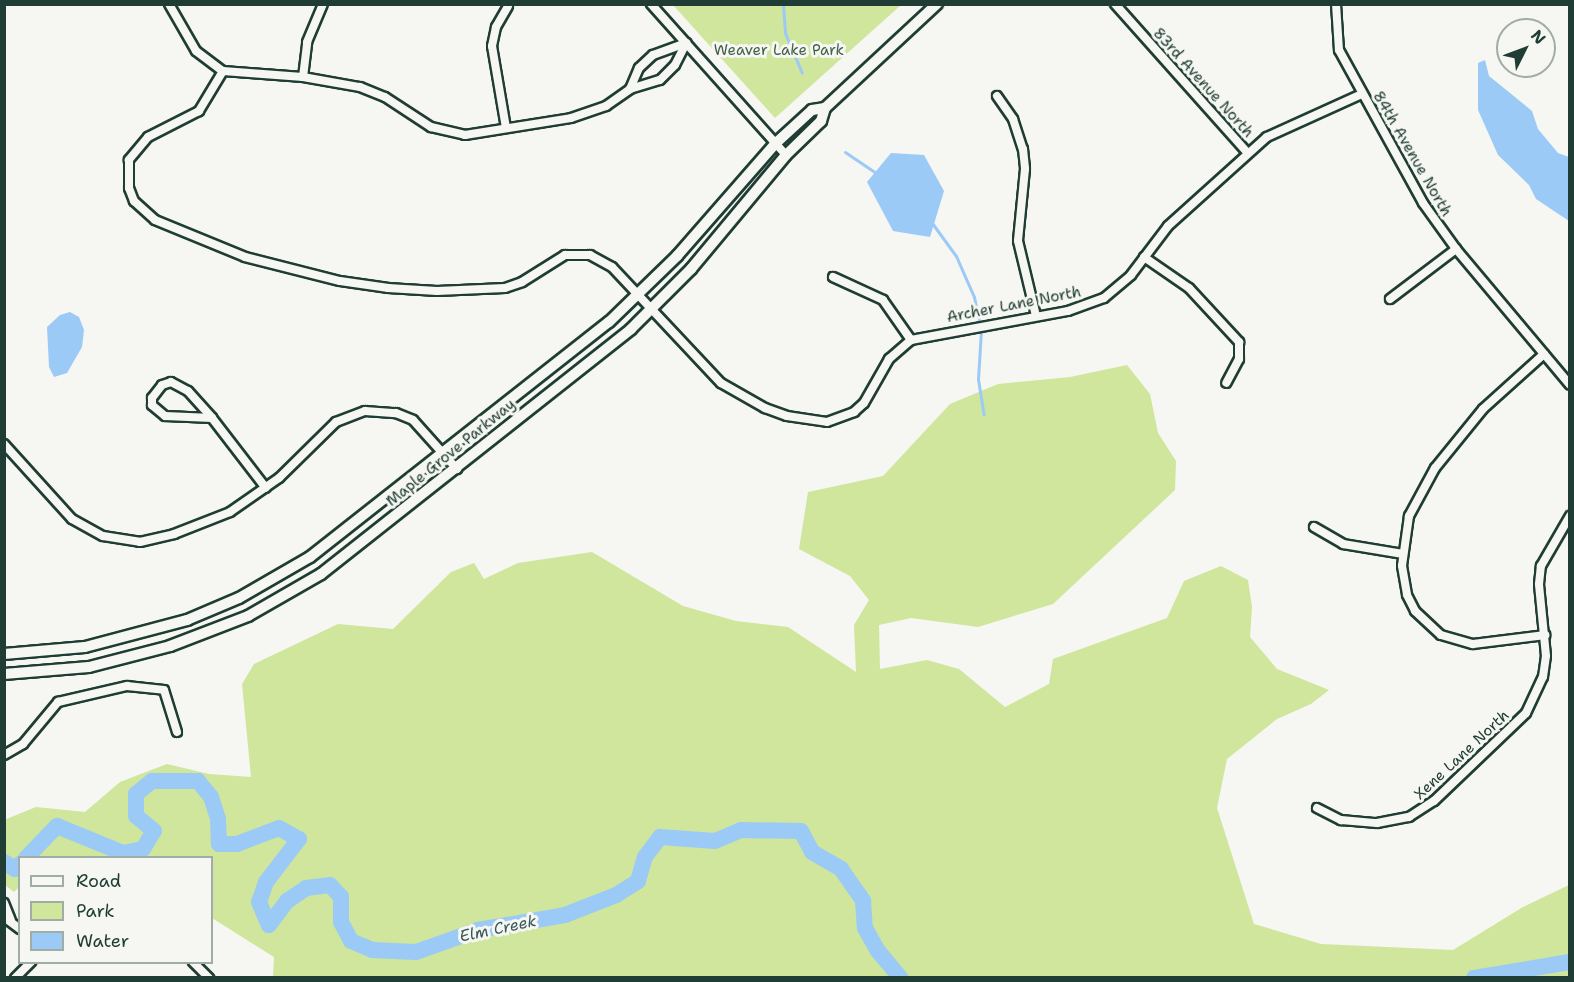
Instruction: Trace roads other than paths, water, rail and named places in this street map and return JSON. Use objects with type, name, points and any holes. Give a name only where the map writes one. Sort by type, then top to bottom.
[{"type":"main road","name":"Maple Grove Parkway","points":[[4,674],[47,673],[129,658],[210,633],[248,616],[321,574],[457,469],[651,309],[707,251],[786,155],[821,121],[825,108],[937,4]]},
{"type":"main road","name":"Maple Grove Parkway","points":[[4,654],[45,653],[123,639],[228,603],[310,557],[444,453],[639,296],[776,144],[812,110],[825,108]]},
{"type":"street","points":[[169,4],[196,51],[223,71],[303,77],[370,91],[447,133],[483,134],[588,113],[630,89],[660,80],[675,65],[686,44]]},
{"type":"street","points":[[303,77],[307,42],[324,4]]},
{"type":"street","points":[[651,4],[786,155]]},
{"type":"street","name":"83rd Avenue North","points":[[1115,4],[1247,152]]},
{"type":"street","name":"84th Avenue North","points":[[1336,4],[1339,50],[1423,203],[1456,249],[1569,384]]},
{"type":"street","points":[[506,128],[492,46],[496,27],[508,6]]},
{"type":"street","points":[[630,89],[639,68],[653,55],[686,44]]},
{"type":"street","points":[[223,71],[199,111],[148,137],[129,160],[129,188],[134,201],[156,220],[254,260],[330,279],[388,288],[437,291],[505,288],[522,282],[565,255],[582,253],[605,261],[721,383],[765,408],[812,421],[827,422],[854,412],[873,391],[889,359],[911,340],[883,300],[833,277]]},
{"type":"street","name":"Archer Lane North","points":[[911,340],[1086,306],[1104,298],[1131,275],[1168,226],[1247,152],[1288,125],[1362,94]]},
{"type":"street","points":[[997,96],[1013,119],[1023,149],[1025,169],[1018,241],[1036,316]]},
{"type":"street","points":[[1390,299],[1456,249]]},
{"type":"street","points":[[1144,257],[1189,288],[1239,342],[1239,359],[1226,383]]},
{"type":"street","points":[[1544,354],[1482,409],[1440,461],[1416,499],[1403,554],[1407,595],[1426,624],[1441,635],[1473,645],[1545,635]]},
{"type":"street","points":[[212,418],[165,416],[152,405],[152,398],[162,385],[179,384],[212,418],[266,488]]},
{"type":"street","points":[[4,444],[72,519],[103,536],[122,540],[149,541],[174,534],[230,512],[266,488],[336,422],[365,411],[396,413],[413,420],[457,469]]},
{"type":"street","name":"Xene Lane North","points":[[1317,808],[1341,820],[1377,823],[1393,822],[1423,810],[1526,713],[1543,677],[1545,635],[1539,584],[1541,566],[1569,516]]},
{"type":"street","points":[[1314,526],[1343,544],[1403,554]]},
{"type":"street","points":[[4,755],[23,744],[58,702],[127,686],[164,690],[177,732]]},
{"type":"street","points":[[4,903],[8,918]]},
{"type":"street","points":[[15,978],[30,964]]},
{"type":"street","points":[[194,964],[209,978]]},
{"type":"water","points":[[1485,60],[1489,76],[1532,111],[1538,129],[1558,153],[1569,157],[1569,221],[1536,199],[1529,185],[1498,155],[1478,110],[1478,63]]},
{"type":"water","points":[[891,153],[924,155],[944,191],[930,237],[893,231],[867,182]]},
{"type":"water","points":[[70,312],[79,317],[84,330],[82,347],[67,373],[54,377],[49,367],[47,327],[60,315]]},
{"type":"waterway","points":[[783,4],[785,33],[802,73]]},
{"type":"waterway","points":[[845,152],[876,173]]},
{"type":"waterway","points":[[932,223],[956,256],[974,297],[981,330],[978,379],[984,415]]},
{"type":"waterway","name":"Elm Creek","points":[[28,856],[57,826],[123,853],[143,849],[154,831],[136,816],[136,794],[152,781],[198,781],[211,797],[218,819],[219,844],[237,844],[279,828],[299,839],[266,882],[259,902],[269,925],[287,901],[306,888],[330,885],[341,897],[341,922],[351,941],[372,950],[416,952],[478,930],[565,915],[616,895],[638,881],[645,857],[660,837],[715,841],[741,830],[801,831],[812,852],[841,869],[863,901],[865,928],[878,951],[901,978]]},
{"type":"waterway","name":"Elm Creek","points":[[4,862],[15,869],[18,866]]},
{"type":"waterway","name":"Elm Creek","points":[[1474,978],[1570,962]]},
{"type":"park label","name":"Weaver Lake Park","points":[[779,51]]}]
